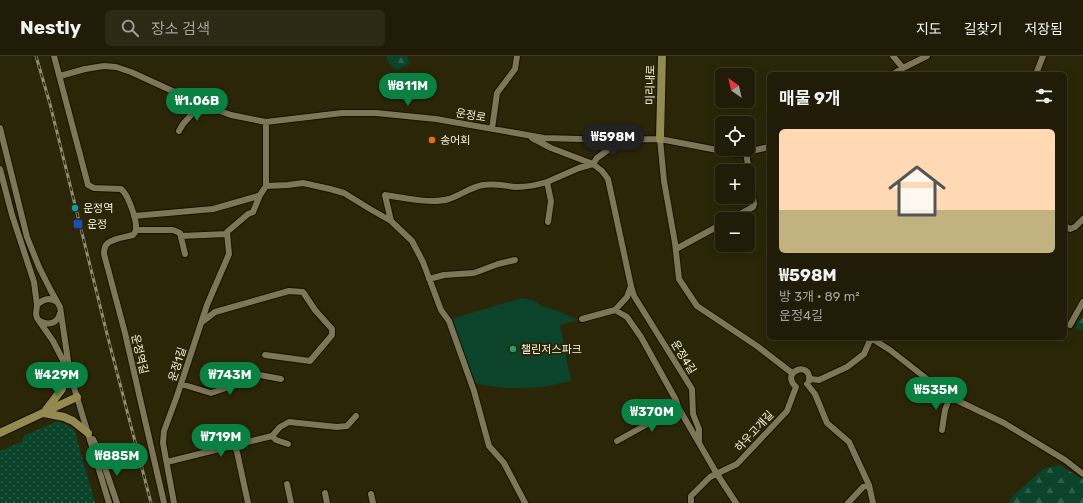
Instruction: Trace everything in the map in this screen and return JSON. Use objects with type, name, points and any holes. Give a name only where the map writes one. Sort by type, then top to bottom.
[{"type":"street","points":[[54,56],[88,185],[94,188],[121,189],[125,191],[134,216],[136,230]]},
{"type":"street","points":[[492,129],[497,93],[515,69],[517,56]]},
{"type":"street","name":"미리내로","points":[[660,139],[662,56]]},
{"type":"street","points":[[893,56],[903,68]]},
{"type":"street","points":[[896,72],[927,56]]},
{"type":"street","points":[[1037,72],[1043,56]]},
{"type":"street","name":"운정로","points":[[60,76],[85,69],[104,66],[116,67],[131,72],[200,104],[231,116],[266,122],[342,113],[376,113],[436,119],[544,138],[616,140],[660,139],[715,150]]},
{"type":"street","points":[[179,131],[200,104]]},
{"type":"street","points":[[185,254],[181,236],[227,234],[226,232],[248,214],[253,212],[260,195],[266,186],[266,122]]},
{"type":"street","points":[[0,128],[27,237],[39,267],[61,311],[70,374],[109,503]]},
{"type":"street","name":"운정4길","points":[[527,135],[551,148],[592,164],[602,171],[608,180],[634,296],[692,389],[694,414],[699,429],[699,444]]},
{"type":"street","points":[[660,139],[664,181],[676,249],[679,279],[697,306],[757,346],[792,373]]},
{"type":"street","points":[[391,221],[385,195],[400,198],[439,201],[478,186],[531,186],[547,182],[592,164],[597,158],[612,147],[616,140]]},
{"type":"street","name":"운정로","points":[[755,150],[767,147]]},
{"type":"street","points":[[744,212],[753,207],[754,204],[747,156]]},
{"type":"street","points":[[0,170],[12,214],[34,282],[37,305],[36,314],[53,341],[70,374]]},
{"type":"street","points":[[547,182],[551,201],[548,222]]},
{"type":"street","points":[[266,186],[303,183],[344,193],[391,221],[412,241],[423,262],[441,310],[448,320],[474,391],[489,446],[504,462],[525,503]]},
{"type":"street","points":[[134,216],[213,209],[260,195]]},
{"type":"street","points":[[1067,227],[1070,229],[1075,227],[1083,219]]},
{"type":"street","points":[[676,249],[715,228]]},
{"type":"street","name":"운정역길","points":[[164,503],[125,333],[104,254],[105,246],[108,243],[133,235],[136,230],[173,230],[180,233],[181,236]]},
{"type":"street","name":"운정1길","points":[[174,503],[163,442],[164,431],[207,305],[229,254],[227,234]]},
{"type":"street","points":[[429,279],[444,275],[474,273],[498,264],[515,260]]},
{"type":"street","points":[[582,319],[614,310],[627,297],[631,286]]},
{"type":"street","points":[[202,322],[215,312],[289,291],[303,292],[315,310],[332,329],[332,335],[310,361],[265,355]]},
{"type":"street","points":[[37,305],[48,299],[52,299],[58,304]]},
{"type":"street","points":[[1070,325],[1083,302]]},
{"type":"street","name":"운정4길","points":[[614,310],[627,317],[641,337],[699,444],[736,503]]},
{"type":"street","points":[[40,321],[44,323],[52,323],[59,318],[61,311]]},
{"type":"street","points":[[808,382],[819,380],[846,367],[864,354],[870,340]]},
{"type":"street","points":[[874,340],[890,350],[950,397],[1004,423],[1065,460],[1083,474]]},
{"type":"street","points":[[44,413],[62,389],[65,378],[65,366]]},
{"type":"street","points":[[796,370],[806,370],[809,374],[808,382],[804,387],[796,387],[792,383],[792,373],[796,370]]},
{"type":"street","points":[[181,384],[211,393],[244,382],[254,374],[281,379]]},
{"type":"street","points":[[808,382],[815,394],[827,423],[849,442],[869,485],[873,503]]},
{"type":"street","name":"하우고개길","points":[[691,503],[691,496],[710,477],[737,464],[787,411],[796,387]]},
{"type":"street","points":[[0,433],[77,397]]},
{"type":"street","points":[[942,430],[945,410],[950,397]]},
{"type":"street","points":[[617,441],[678,407]]},
{"type":"street","points":[[82,412],[101,456],[117,503]]},
{"type":"street","points":[[44,413],[64,417],[73,421],[88,433]]},
{"type":"street","points":[[167,462],[272,436],[280,427],[289,422],[337,427],[347,426],[356,416]]},
{"type":"street","points":[[272,436],[276,440],[288,444]]},
{"type":"street","points":[[234,446],[237,452],[248,503]]},
{"type":"street","points":[[287,484],[291,503]]},
{"type":"street","points":[[848,503],[863,487],[869,485]]},
{"type":"street","points":[[325,492],[327,503]]},
{"type":"street","points":[[371,494],[372,503]]},
{"type":"green space","points":[[387,56],[407,56],[410,64],[396,70],[388,62]]},
{"type":"green space","name":"챌린저스파크","points":[[522,298],[532,300],[542,306],[578,320],[560,325],[571,381],[542,387],[523,388],[503,388],[476,383],[470,374],[451,319]]},
{"type":"green space","points":[[1083,317],[1083,330],[1076,329],[1077,322]]},
{"type":"green space","points":[[58,421],[74,429],[95,503],[0,503],[0,451],[21,442],[25,435]]},
{"type":"green space","points":[[1059,465],[1083,479],[1083,503],[1009,503],[1012,497],[1043,469]]},
{"type":"railway","points":[[36,56],[50,104],[151,503]]},
{"type":"place","name":"송어회","points":[[432,140]]},
{"type":"place","name":"운정역","points":[[75,208]]},
{"type":"place","name":"운정","points":[[78,224]]},
{"type":"place","name":"챌린저스파크","points":[[513,349]]}]
